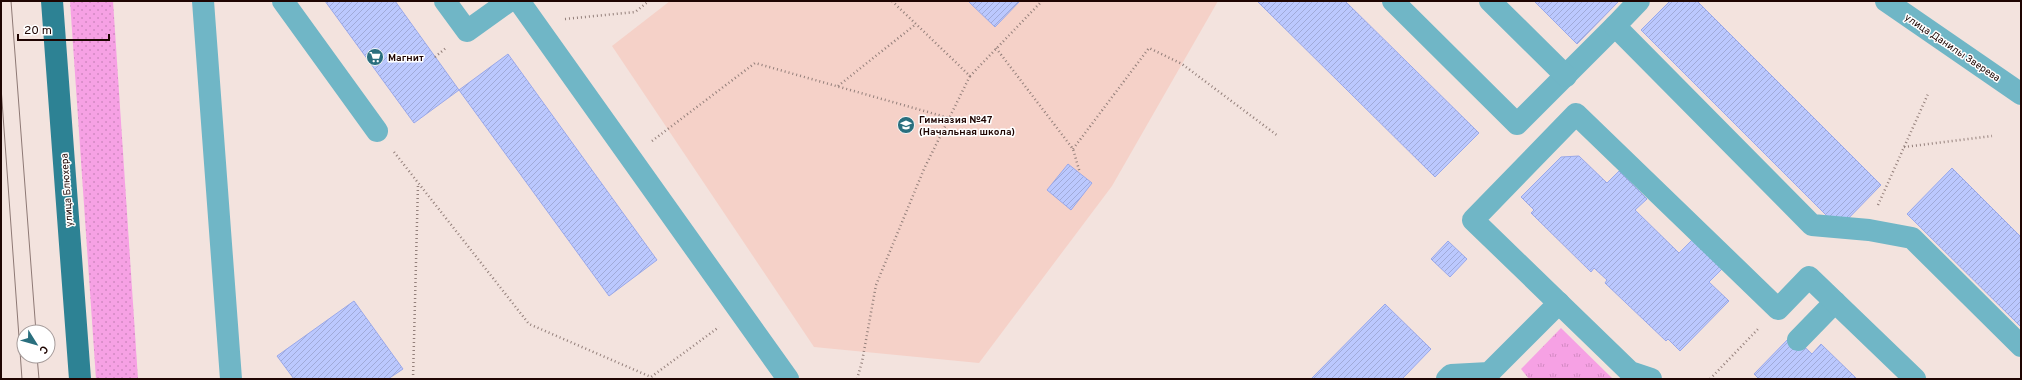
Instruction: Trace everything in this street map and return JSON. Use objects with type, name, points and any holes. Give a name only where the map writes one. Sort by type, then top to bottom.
[{"type":"main road","name":"улица Блюхера","points":[[52,1],[80,379]]},
{"type":"street","points":[[203,1],[231,379]]},
{"type":"street","points":[[283,1],[378,131]]},
{"type":"street","points":[[445,1],[467,31],[509,1]]},
{"type":"street","points":[[519,1],[788,379]]},
{"type":"street","points":[[1393,1],[1517,124],[1639,1]]},
{"type":"street","points":[[1490,1],[1566,76]]},
{"type":"street","name":"улица Данилы Зверева","points":[[1886,1],[2021,94]]},
{"type":"street","points":[[1615,26],[1812,225],[1869,230],[1912,238],[2021,346]]},
{"type":"street","points":[[1651,379],[1630,372],[1473,220],[1576,114],[1778,309],[1809,277],[1915,379]]},
{"type":"street","points":[[1798,340],[1835,302]]},
{"type":"street","points":[[1447,379],[1451,375],[1490,376],[1559,303]]},
{"type":"path","points":[[534,22],[635,12],[649,1]]},
{"type":"path","points":[[892,1],[970,76]]},
{"type":"path","points":[[857,379],[862,362],[876,285],[924,169],[970,76],[1042,1]]},
{"type":"path","points":[[838,86],[916,24]]},
{"type":"path","points":[[996,48],[1073,149],[1080,173]]},
{"type":"path","points":[[1073,149],[1149,48],[1182,64],[1278,136]]},
{"type":"path","points":[[630,158],[755,63],[949,118]]},
{"type":"path","points":[[1884,189],[1928,94]]},
{"type":"path","points":[[378,131],[529,324],[651,377]]},
{"type":"path","points":[[1904,147],[1992,136]]},
{"type":"path","points":[[413,379],[418,183]]},
{"type":"path","points":[[1710,379],[1778,309]]},
{"type":"path","points":[[645,379],[651,377],[740,313]]},
{"type":"shaded area","name":"Гимназия №47 (Начальная школа)","points":[[670,1],[1218,1],[1112,186],[979,363],[814,347],[612,46]]},
{"type":"green space","points":[[70,1],[113,1],[138,379],[96,379]]},
{"type":"green space","points":[[1561,328],[1613,379],[1529,379],[1521,369]]},
{"type":"building","points":[[325,1],[395,1],[459,90],[414,123]]},
{"type":"building","points":[[968,1],[1020,1],[995,27]]},
{"type":"building","points":[[1257,1],[1345,1],[1479,133],[1435,177]]},
{"type":"building","points":[[1534,1],[1617,1],[1618,2],[1577,44]]},
{"type":"building","points":[[1670,1],[1697,1],[1881,185],[1839,228],[1641,30]]},
{"type":"building","points":[[508,54],[657,260],[609,296],[459,90]]},
{"type":"building","points":[[1579,156],[1607,183],[1619,171],[1647,199],[1635,210],[1679,253],[1693,239],[1723,268],[1709,282],[1729,301],[1680,351],[1668,339],[1666,341],[1605,283],[1607,280],[1594,268],[1591,272],[1531,213],[1534,210],[1521,197],[1561,157]]},
{"type":"building","points":[[1068,164],[1092,183],[1071,210],[1047,190]]},
{"type":"building","points":[[1952,168],[2021,237],[2021,327],[1907,214]]},
{"type":"building","points":[[1448,241],[1467,259],[1450,277],[1431,259]]},
{"type":"building","points":[[354,301],[403,369],[388,379],[294,379],[277,356]]},
{"type":"building","points":[[1385,304],[1431,349],[1402,379],[1311,379]]},
{"type":"building","points":[[1792,335],[1812,354],[1821,344],[1857,379],[1759,379],[1754,374]]},
{"type":"tram line","points":[[11,1],[35,324]]},
{"type":"tram line","points":[[1,87],[22,379]]},
{"type":"tram line","points":[[38,364],[39,379]]},
{"type":"place","name":"Магнит","points":[[375,57]]},
{"type":"place","name":"Гимназия №47 (Начальная школа)","points":[[906,125]]}]
